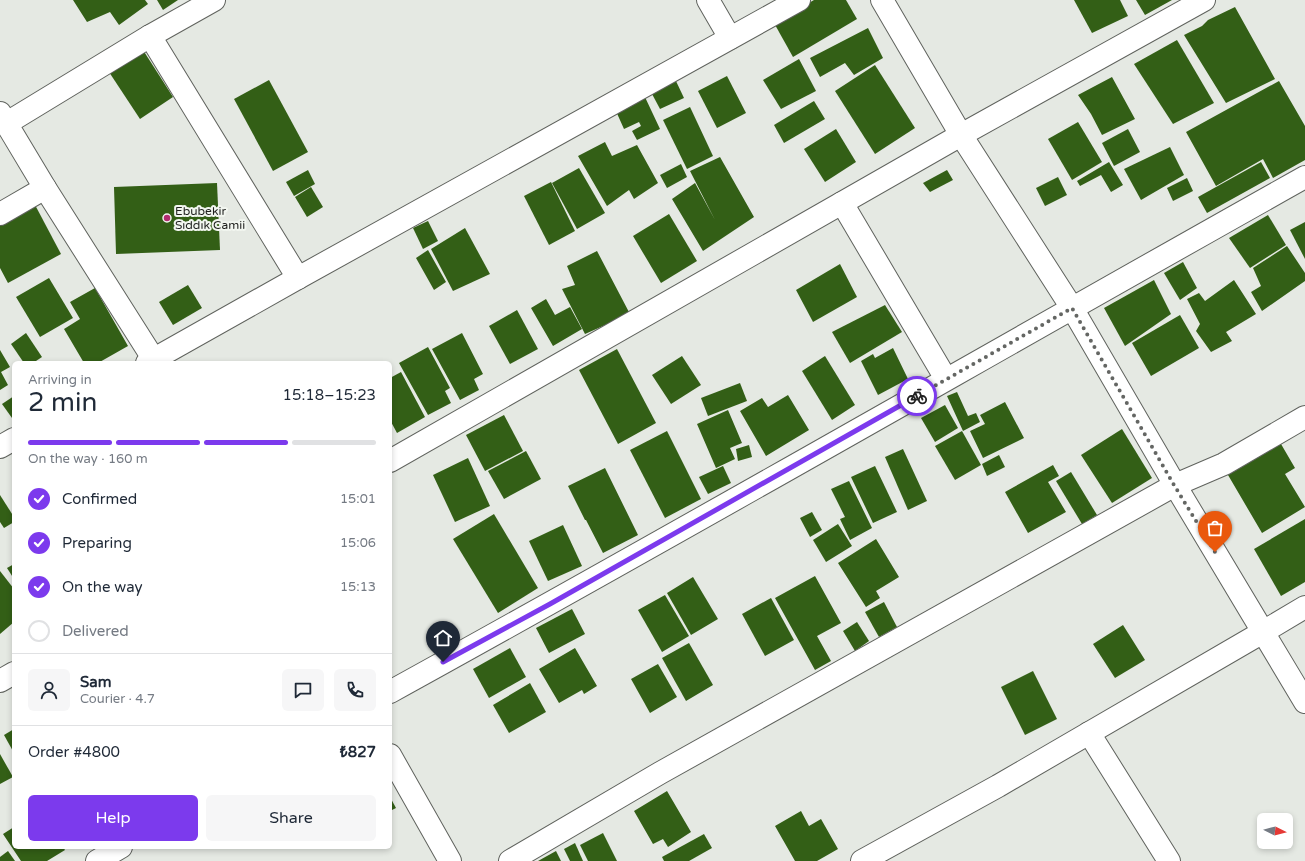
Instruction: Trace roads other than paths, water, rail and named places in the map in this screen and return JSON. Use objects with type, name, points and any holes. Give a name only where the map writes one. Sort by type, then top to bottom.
[{"type":"street","points":[[151,361],[45,188],[4,118],[214,0]]},
{"type":"street","points":[[708,0],[730,38]]},
{"type":"street","points":[[154,361],[298,278],[800,0]]},
{"type":"street","points":[[882,0],[961,135],[1072,308],[1174,485],[1305,702]]},
{"type":"street","points":[[392,459],[961,135],[1204,0]]},
{"type":"street","points":[[150,36],[298,278]]},
{"type":"street","points":[[392,691],[550,604],[1305,177]]},
{"type":"street","points":[[0,214],[45,188]]},
{"type":"street","points":[[842,203],[946,379]]},
{"type":"street","points":[[510,861],[667,770],[1174,485],[1224,464],[1305,417]]},
{"type":"street","points":[[0,447],[12,440]]},
{"type":"street","points":[[862,861],[998,786],[1305,607]]},
{"type":"street","points":[[0,681],[12,674]]},
{"type":"street","points":[[1089,733],[1169,861]]},
{"type":"street","points":[[392,759],[450,861]]},
{"type":"street","points":[[97,861],[118,849]]},
{"type":"place","name":"Ebubekir Sıddık Camii","points":[[167,218]]}]
